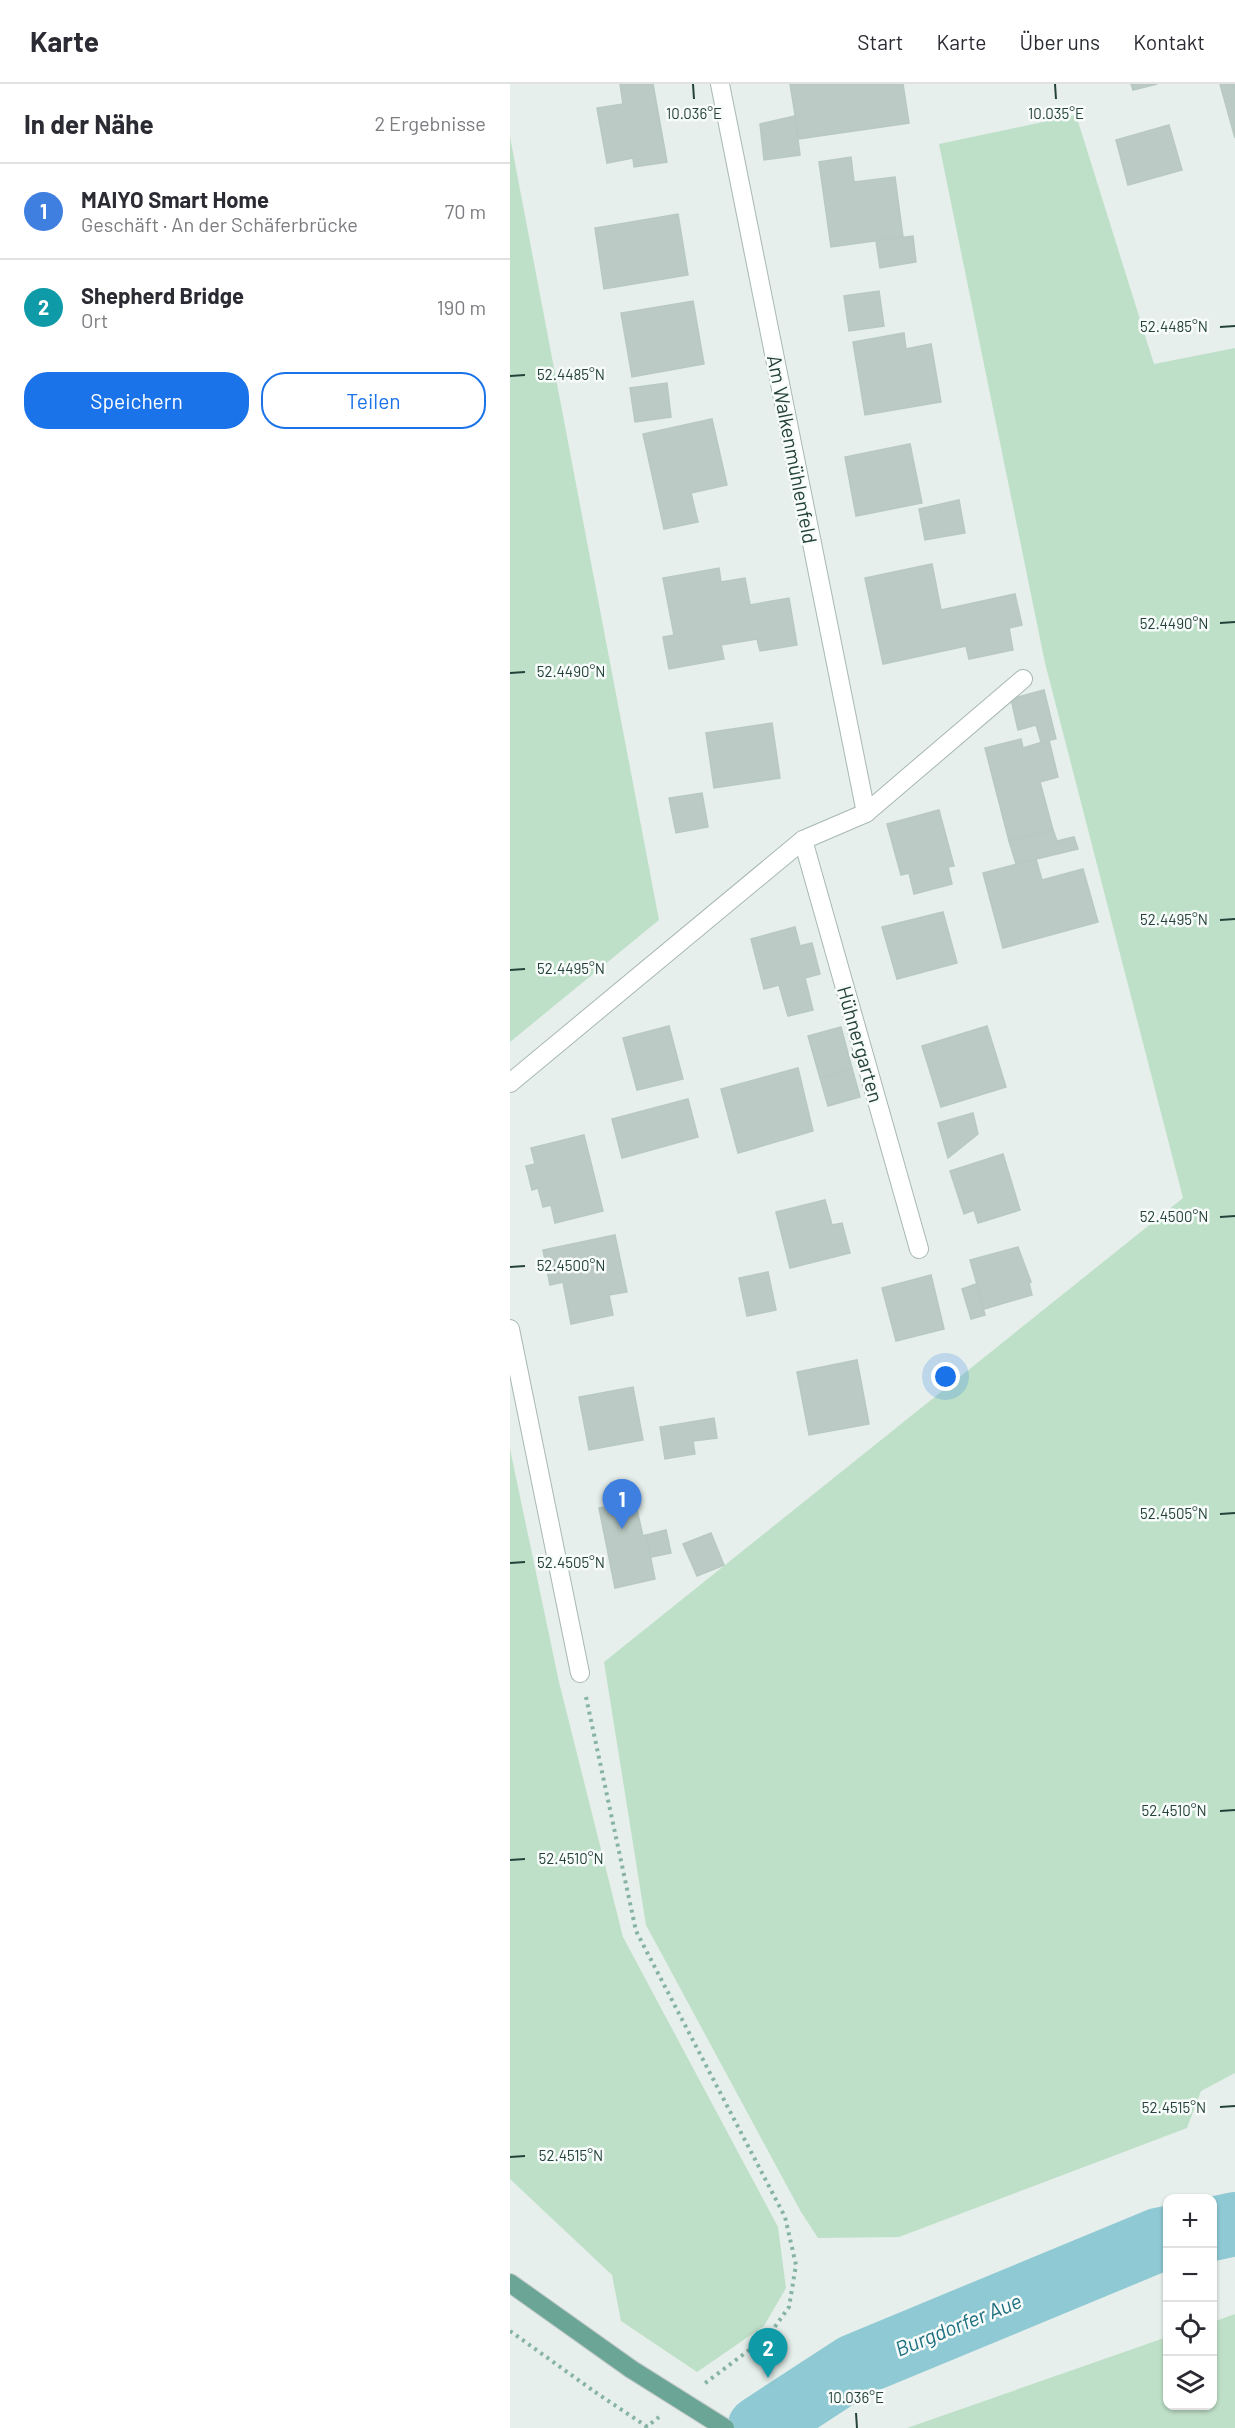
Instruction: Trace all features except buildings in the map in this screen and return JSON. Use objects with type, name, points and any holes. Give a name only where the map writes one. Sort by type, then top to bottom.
[{"type":"main road","points":[[510,2283],[631,2369],[725,2428]]},
{"type":"street","name":"Am Walkenmühlenfeld","points":[[720,84],[866,813]]},
{"type":"street","points":[[510,1083],[803,840],[866,813],[1023,679]]},
{"type":"street","name":"Hühnergarten","points":[[803,840],[919,1249]]},
{"type":"street","points":[[510,1329],[580,1673]]},
{"type":"path","points":[[580,1673],[636,1931],[785,2217],[796,2265],[789,2307],[769,2335],[702,2385]]},
{"type":"path","points":[[510,2331],[647,2428],[664,2414]]},
{"type":"green space","points":[[1076,115],[1154,364],[1235,348],[1235,2073],[1201,2091],[1187,2128],[899,2237],[818,2238],[801,2212],[646,1925],[604,1662],[1183,1198],[1045,663],[939,144]]},
{"type":"green space","points":[[510,137],[659,920],[510,1042]]},
{"type":"green space","points":[[510,1449],[559,1682],[623,1937],[778,2227],[786,2288],[764,2326],[697,2372],[621,2321],[612,2275],[510,2179]]},
{"type":"green space","points":[[1235,2314],[1235,2428],[907,2428],[1163,2338],[1163,2410],[1217,2410],[1217,2321]]},
{"type":"waterway","name":"Burgdorfer Aue","points":[[1217,2228],[1235,2224]]},
{"type":"waterway","name":"Burgdorfer Aue","points":[[759,2428],[854,2366],[1163,2239]]},
{"type":"place","name":"MAIYO Smart Home","points":[[622,1529]]},
{"type":"place","name":"Shepherd Bridge","points":[[768,2378]]}]
